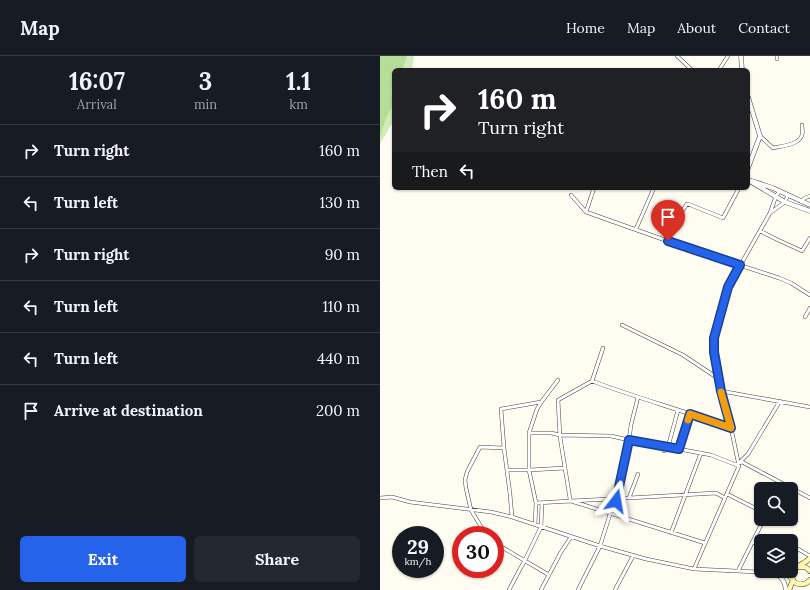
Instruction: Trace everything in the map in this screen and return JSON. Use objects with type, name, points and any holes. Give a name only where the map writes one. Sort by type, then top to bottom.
[{"type":"main road","points":[[798,566],[810,557]]},
{"type":"main road","points":[[798,568],[805,567],[810,571]]},
{"type":"main road","points":[[789,590],[793,580],[797,584],[808,583]]},
{"type":"main road","points":[[797,590],[808,583]]},
{"type":"street","points":[[677,56],[690,68]]},
{"type":"street","points":[[720,68],[728,56]]},
{"type":"street","points":[[741,56],[742,68]]},
{"type":"street","points":[[750,104],[760,136],[773,148],[798,141],[803,135],[802,125]]},
{"type":"street","points":[[750,164],[760,136]]},
{"type":"street","points":[[750,181],[773,188],[810,205]]},
{"type":"street","points":[[750,181],[785,202],[810,211]]},
{"type":"street","points":[[586,212],[593,190]]},
{"type":"street","points":[[636,229],[653,190]]},
{"type":"street","points":[[668,241],[679,216],[687,204],[723,218],[738,190]]},
{"type":"street","points":[[739,465],[718,378],[714,352],[714,338],[728,287],[770,213],[776,196],[780,191]]},
{"type":"street","points":[[572,195],[586,212],[779,278],[791,283],[810,295]]},
{"type":"street","points":[[770,213],[785,202],[788,195]]},
{"type":"street","points":[[801,201],[810,196]]},
{"type":"street","points":[[760,231],[802,251],[810,238]]},
{"type":"street","points":[[805,317],[810,308]]},
{"type":"street","points":[[622,325],[683,355],[718,378]]},
{"type":"street","points":[[602,348],[592,381],[558,400],[560,435],[570,499],[610,514],[705,543]]},
{"type":"street","points":[[535,525],[536,503],[529,470],[529,433],[541,402],[558,380]]},
{"type":"street","points":[[592,381],[731,428]]},
{"type":"street","points":[[721,391],[810,407]]},
{"type":"street","points":[[578,590],[600,546],[616,499],[638,396]]},
{"type":"street","points":[[694,569],[739,465],[748,454],[780,401]]},
{"type":"street","points":[[512,517],[501,409],[541,402]]},
{"type":"street","points":[[664,451],[668,446],[678,410]]},
{"type":"street","points":[[679,449],[690,414]]},
{"type":"street","points":[[529,433],[611,436],[668,446],[701,453],[739,465],[742,462],[780,482]]},
{"type":"street","points":[[481,526],[471,510],[465,480],[467,472],[479,447],[504,448]]},
{"type":"street","points":[[671,533],[701,453]]},
{"type":"street","points":[[507,470],[565,468]]},
{"type":"street","points":[[629,498],[638,474]]},
{"type":"street","points":[[798,492],[810,498]]},
{"type":"street","points":[[536,503],[716,493],[725,498]]},
{"type":"street","points":[[727,494],[754,508]]},
{"type":"street","points":[[380,498],[392,497],[410,502],[491,512],[512,517],[633,556],[694,569],[754,572]]},
{"type":"street","points":[[509,590],[541,527],[542,503]]},
{"type":"street","points":[[738,571],[760,526]]},
{"type":"street","points":[[541,590],[561,552],[571,537]]},
{"type":"street","points":[[504,548],[549,575]]},
{"type":"street","points":[[798,549],[810,557]]},
{"type":"street","points":[[615,590],[633,556]]},
{"type":"street","points":[[782,578],[786,590]]},
{"type":"green space","points":[[380,56],[414,56],[412,68],[392,68],[392,123],[380,144]]},
{"type":"green space","points":[[380,56],[407,56],[403,68],[392,68],[392,107],[387,116],[380,136]]},
{"type":"slow traffic","points":[[688,420],[690,414],[731,428],[721,392]]},
{"type":"route","points":[[616,501],[629,440],[679,449],[690,414],[731,428],[721,391],[714,352],[714,338],[718,328],[728,287],[740,265],[668,241]]}]
